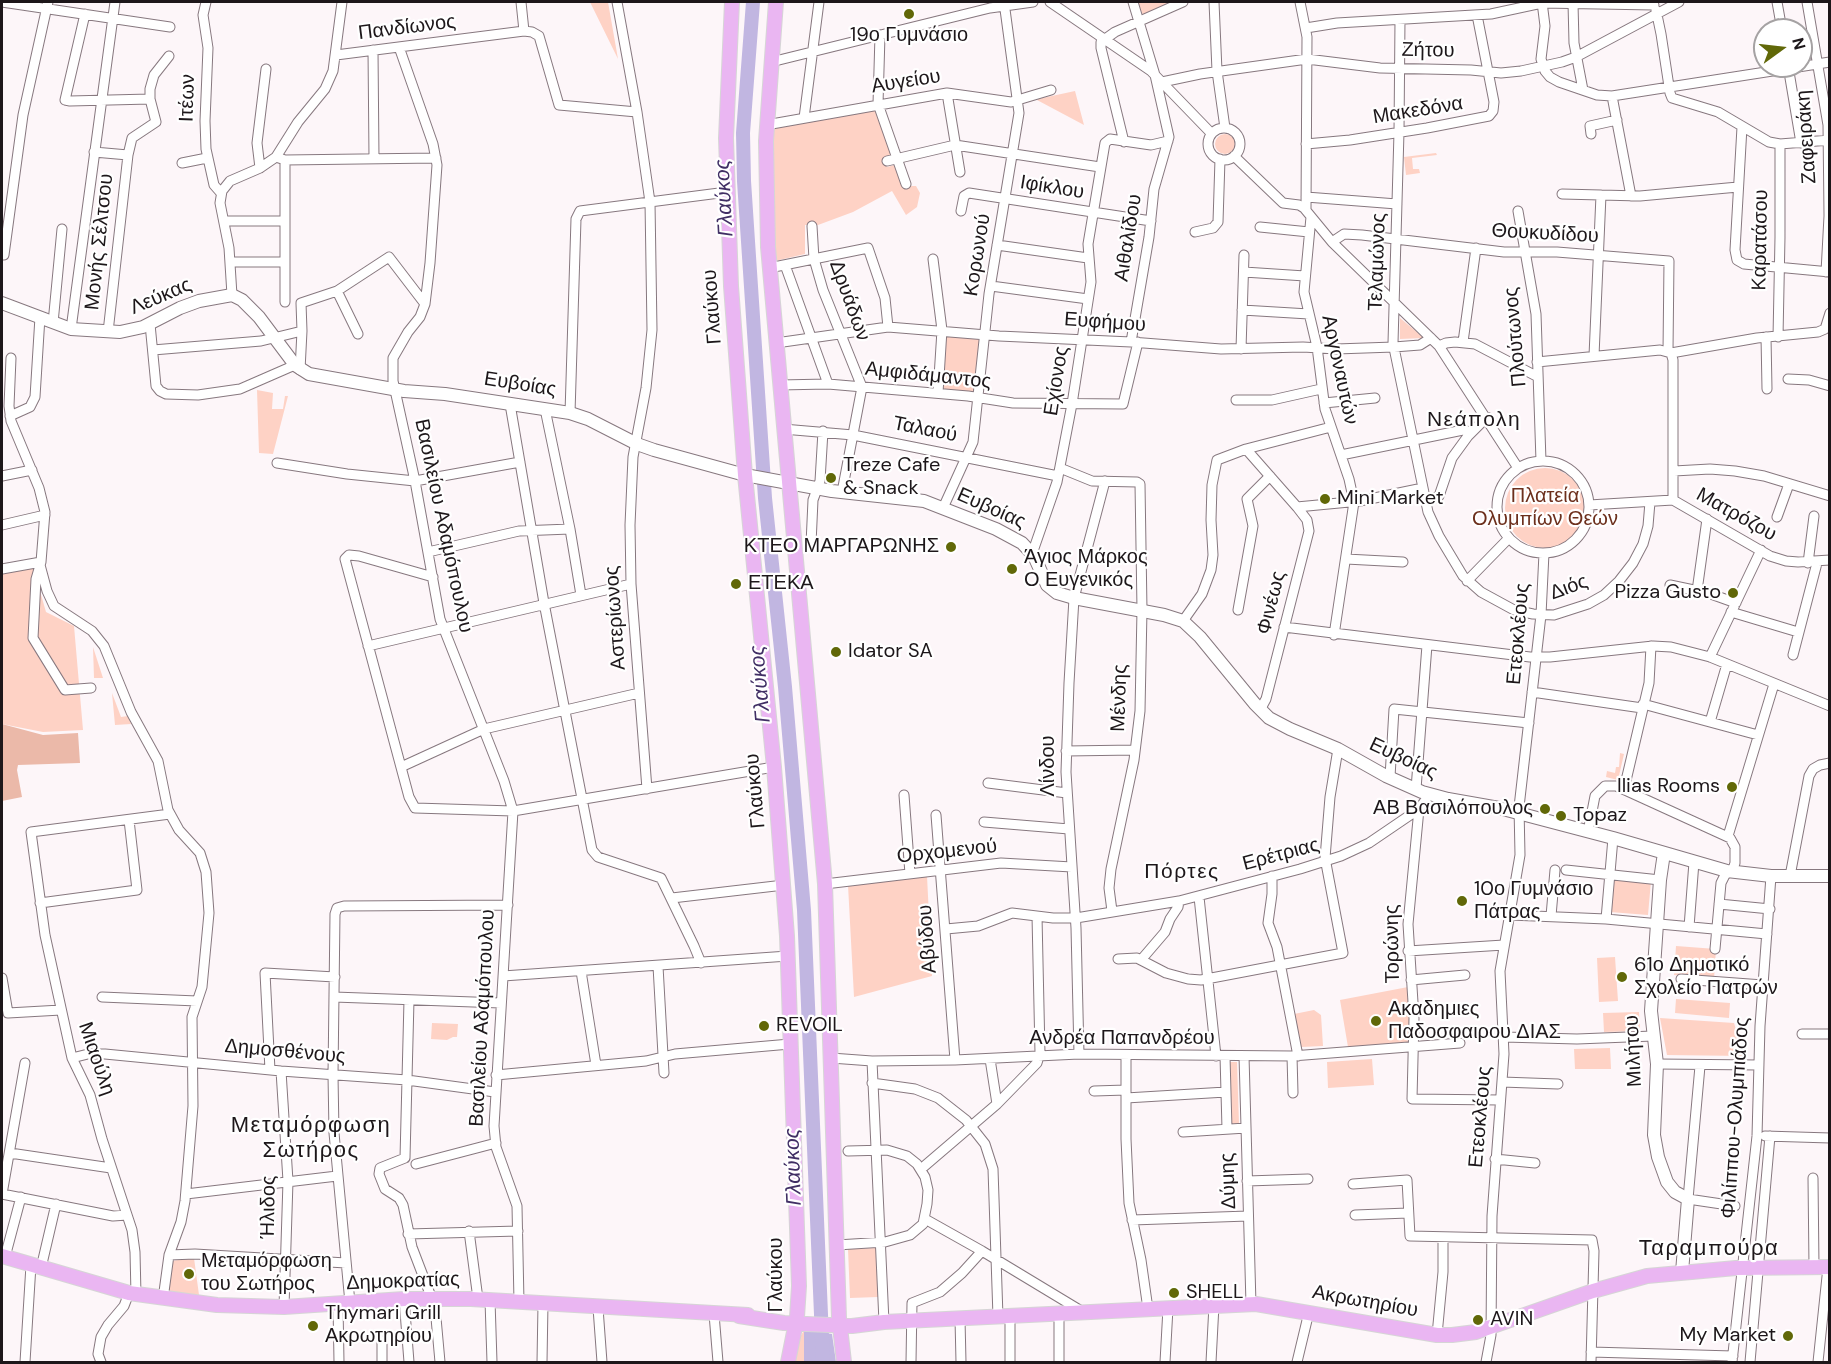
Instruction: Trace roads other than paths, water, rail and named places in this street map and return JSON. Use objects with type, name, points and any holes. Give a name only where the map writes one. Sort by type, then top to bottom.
[{"type":"main road","name":"Γλαύκου","points":[[732,2],[727,126],[731,286],[774,767],[788,956],[801,1320],[788,1362]]},
{"type":"main road","points":[[776,2],[765,157],[769,268],[783,429],[785,483],[825,884],[837,1245],[837,1322],[844,1362]]},
{"type":"main road","points":[[232,295],[251,309],[297,367]]},
{"type":"main road","name":"Λεύκας","points":[[2,303],[70,329],[108,332],[132,331],[199,301],[232,295]]},
{"type":"main road","name":"Ευβοίας","points":[[297,367],[318,377],[570,413],[588,419],[637,444],[675,457],[818,489],[917,499],[1005,533],[1022,543],[1032,554],[1047,585],[1057,593],[1142,610],[1183,621],[1200,637],[1260,710],[1284,727],[1338,749],[1429,795],[1520,814],[1613,838],[1727,872],[1771,876],[1830,876]]},
{"type":"main road","name":"Μιλήτου","points":[[1664,853],[1656,924],[1651,1011],[1658,1064],[1654,1130],[1657,1151],[1670,1186],[1688,1199]]},
{"type":"main road","points":[[1682,1272],[1688,1199]]},
{"type":"main road","name":"Δημοκρατίας","points":[[3,1257],[133,1294],[217,1305],[284,1308],[404,1299],[484,1300],[801,1320]]},
{"type":"main road","name":"Ακρωτηρίου","points":[[801,1320],[910,1322],[1251,1304],[1437,1335],[1461,1334],[1634,1279],[1682,1272],[1742,1268],[1824,1267]]},
{"type":"street","points":[[2,2],[47,5],[85,14],[170,27]]},
{"type":"street","points":[[70,329],[115,2]]},
{"type":"street","name":"Ιτέων","points":[[206,2],[203,15],[208,48],[205,121],[207,158],[214,185],[221,193],[220,199],[231,262],[232,295]]},
{"type":"street","points":[[285,302],[285,221],[280,159],[298,122],[330,81],[336,55],[342,2]]},
{"type":"street","points":[[521,2],[524,31],[539,36],[559,105],[637,112]]},
{"type":"street","name":"Αστερίωνος","points":[[617,2],[637,112],[650,202],[652,336],[646,388],[633,457],[631,513],[631,584],[647,789]]},
{"type":"street","points":[[804,118],[819,2]]},
{"type":"street","points":[[771,62],[1005,4],[1033,2]]},
{"type":"street","points":[[1050,2],[1065,6],[1104,39],[1158,78],[1212,133]]},
{"type":"street","points":[[1133,2],[1139,23],[1158,78],[1168,132],[1168,141],[1150,145],[1124,142],[1101,48],[1104,39],[1139,23],[1183,2]]},
{"type":"street","points":[[1214,2],[1217,71],[1225,128]]},
{"type":"street","name":"Αργοναυτών","points":[[1300,2],[1306,28],[1307,59],[1306,197],[1309,232],[1304,292],[1317,347],[1324,403],[1353,491],[1354,502],[1334,635]]},
{"type":"street","points":[[1306,28],[1337,23],[1494,14],[1542,2],[1655,7],[1670,96],[1712,109],[1765,140],[1780,144],[1829,140]]},
{"type":"street","points":[[1542,2],[1545,26],[1541,57],[1543,66],[1552,78],[1600,96],[1753,74]]},
{"type":"street","name":"Ζήτου","points":[[1158,78],[1307,59],[1371,67],[1512,72],[1576,57],[1655,7],[1679,2]]},
{"type":"street","points":[[1777,2],[1780,18]]},
{"type":"street","name":"Ζαφειράκη","points":[[1807,2],[1828,125],[1828,272]]},
{"type":"street","points":[[1573,3],[1574,43],[1583,90]]},
{"type":"street","name":"Κορωνού","points":[[943,508],[973,442],[991,286],[1019,113],[1005,4]]},
{"type":"street","points":[[4,255],[21,124],[47,5]]},
{"type":"street","points":[[85,14],[64,98],[70,101],[150,99]]},
{"type":"street","points":[[1477,15],[1487,72]]},
{"type":"street","name":"Τελαμώνος","points":[[1400,20],[1401,68],[1394,347],[1426,502]]},
{"type":"street","name":"Πανδίωνος","points":[[336,55],[524,31]]},
{"type":"street","points":[[880,36],[878,104],[906,184]]},
{"type":"street","name":"Βασιλείου Αδαμόπουλου","points":[[399,47],[436,158],[431,252],[425,304],[420,317],[393,358],[392,376],[415,481],[442,628],[484,729],[513,812],[495,1092],[496,1143],[516,1202],[519,1302]]},
{"type":"street","points":[[372,50],[374,159]]},
{"type":"street","points":[[128,155],[129,141],[156,122],[150,99],[153,78],[169,56]]},
{"type":"street","points":[[1813,65],[1830,62]]},
{"type":"street","points":[[260,168],[257,143],[266,69]]},
{"type":"street","name":"Μακεδόνα","points":[[1306,144],[1350,140],[1489,116],[1493,111],[1494,102],[1487,72]]},
{"type":"street","points":[[1790,78],[1801,143]]},
{"type":"street","name":"Αυγείου","points":[[766,125],[947,93],[1007,102],[1051,90]]},
{"type":"street","points":[[947,93],[960,172]]},
{"type":"street","points":[[1612,96],[1630,196]]},
{"type":"street","points":[[1592,134],[1590,126],[1617,120]]},
{"type":"street","points":[[1742,127],[1736,258],[1740,263],[1828,272]]},
{"type":"street","points":[[1225,128],[1235,133],[1239,140],[1238,150],[1234,156],[1220,159],[1213,156],[1208,149],[1208,141],[1212,133],[1225,128]]},
{"type":"street","name":"Εχίονος","points":[[1032,554],[1059,472],[1072,404],[1091,274],[1087,248],[1100,167],[1107,141],[1124,142]]},
{"type":"street","name":"Αιθαλίδου","points":[[1072,404],[1123,404],[1134,342],[1154,189],[1168,141]]},
{"type":"street","name":"Καρατάσου","points":[[1778,337],[1780,144]]},
{"type":"street","points":[[887,161],[955,145],[1100,167]]},
{"type":"street","name":"Μονής Σέλτσου","points":[[94,152],[128,155],[108,332]]},
{"type":"street","points":[[1234,156],[1283,202],[1299,205],[1308,213],[1332,242],[1440,346],[1518,468]]},
{"type":"street","points":[[182,163],[207,158]]},
{"type":"street","points":[[221,193],[230,181],[280,159],[436,158]]},
{"type":"street","points":[[1195,232],[1213,228],[1218,222],[1220,159]]},
{"type":"street","points":[[1562,194],[1630,196],[1738,187]]},
{"type":"street","points":[[570,413],[576,219],[580,211],[727,192]]},
{"type":"street","name":"Ιφίκλου","points":[[961,211],[964,196],[967,193],[1151,221]]},
{"type":"street","points":[[1594,356],[1601,195]]},
{"type":"street","points":[[1306,197],[1397,204]]},
{"type":"street","name":"Πλούτωνος","points":[[1518,211],[1536,314],[1541,461]]},
{"type":"street","points":[[224,221],[285,221]]},
{"type":"street","name":"Δρυάδων","points":[[812,226],[814,259],[823,290],[862,387]]},
{"type":"street","points":[[1260,227],[1309,232]]},
{"type":"street","points":[[53,323],[62,229]]},
{"type":"street","name":"Θουκυδίδου","points":[[1332,242],[1348,234],[1526,253],[1557,252],[1669,261],[1670,352]]},
{"type":"street","points":[[997,245],[1088,258]]},
{"type":"street","points":[[769,268],[868,248],[885,298],[888,327]]},
{"type":"street","points":[[1462,342],[1476,248]]},
{"type":"street","points":[[1241,349],[1244,255]]},
{"type":"street","points":[[150,324],[156,386],[160,392],[175,395],[198,395],[240,389],[297,367],[302,331],[301,303],[337,291],[389,257],[425,304]]},
{"type":"street","points":[[933,259],[942,330],[938,393]]},
{"type":"street","points":[[231,262],[285,262]]},
{"type":"street","points":[[785,265],[828,384]]},
{"type":"street","points":[[1244,272],[1305,276]]},
{"type":"street","points":[[991,286],[1088,299]]},
{"type":"street","points":[[337,291],[358,334]]},
{"type":"street","points":[[1242,309],[1309,314]]},
{"type":"street","points":[[1537,362],[1660,350],[1670,352],[1821,331],[1825,329],[1830,314]]},
{"type":"street","points":[[10,416],[30,407],[35,397],[40,317]]},
{"type":"street","name":"Ευφήμου","points":[[776,343],[888,327],[1083,338],[1207,349],[1394,347],[1420,345],[1431,338]]},
{"type":"street","points":[[153,350],[277,339],[302,331]]},
{"type":"street","points":[[1766,337],[1767,389]]},
{"type":"street","points":[[1440,346],[1449,342],[1462,342],[1482,347],[1538,377]]},
{"type":"street","points":[[1670,352],[1673,360],[1673,501]]},
{"type":"street","points":[[10,358],[10,416],[42,498],[45,515],[41,564],[36,579],[33,638],[65,690],[91,688]]},
{"type":"street","points":[[1788,379],[1809,380],[1830,386]]},
{"type":"street","name":"Αμφιδάμαντος","points":[[779,385],[828,384],[977,397],[1013,404],[1072,404]]},
{"type":"street","points":[[842,492],[862,387]]},
{"type":"street","points":[[1236,400],[1272,400],[1321,389]]},
{"type":"street","points":[[1324,403],[1375,398]]},
{"type":"street","points":[[510,404],[544,603],[595,855],[660,878],[672,898],[701,963]]},
{"type":"street","points":[[544,409],[570,528],[580,595]]},
{"type":"street","points":[[1426,502],[1438,496],[1452,458],[1471,432],[1486,417]]},
{"type":"street","points":[[1183,621],[1202,594],[1211,570],[1213,555],[1212,494],[1216,461],[1223,456],[1246,449],[1331,427]]},
{"type":"street","name":"Ταλαού","points":[[783,429],[853,435],[1059,472],[1089,480],[1140,484]]},
{"type":"street","points":[[1341,455],[1463,430],[1471,432]]},
{"type":"street","points":[[811,544],[813,500],[818,489],[823,431]]},
{"type":"street","points":[[1246,449],[1298,507],[1354,502],[1423,488]]},
{"type":"street","points":[[1541,461],[1558,464],[1572,472],[1584,487],[1589,506],[1586,522],[1578,537],[1565,547],[1544,553],[1525,550],[1509,538],[1499,523],[1497,505],[1505,480],[1518,468],[1541,461]]},
{"type":"street","points":[[277,463],[347,474],[415,481],[520,462]]},
{"type":"street","points":[[2,476],[32,470]]},
{"type":"street","points":[[1674,471],[1723,470],[1764,476],[1830,496]]},
{"type":"street","points":[[1238,610],[1253,526],[1247,499],[1270,476]]},
{"type":"street","name":"Λίνδου","points":[[1079,1054],[1076,918],[1066,751],[1074,598],[1105,482]]},
{"type":"street","name":"Μένδης","points":[[1112,911],[1109,888],[1111,869],[1136,750],[1140,711],[1142,610],[1140,484]]},
{"type":"street","points":[[1778,517],[1789,484]]},
{"type":"street","name":"Ματρόζου","points":[[1589,506],[1673,501],[1770,556],[1786,561],[1813,563],[1830,560]]},
{"type":"street","name":"Διός","points":[[1426,502],[1438,536],[1455,566],[1467,581],[1509,608],[1541,615],[1564,612],[1588,604],[1604,595],[1619,581],[1643,544],[1648,526],[1650,502]]},
{"type":"street","name":"Φινέως","points":[[1260,710],[1266,699],[1309,531],[1307,520],[1298,507]]},
{"type":"street","points":[[2,525],[45,515]]},
{"type":"street","points":[[1793,655],[1813,563],[1814,516]]},
{"type":"street","points":[[1697,591],[1707,519]]},
{"type":"street","points":[[428,552],[519,531],[570,528]]},
{"type":"street","points":[[1467,581],[1509,538]]},
{"type":"street","points":[[1710,657],[1761,550]]},
{"type":"street","name":"Ετεοκλέους","points":[[1486,1362],[1491,1340],[1491,1239],[1504,1036],[1500,986],[1504,945],[1520,850],[1520,814],[1541,615],[1544,553]]},
{"type":"street","points":[[433,577],[359,556],[346,556],[346,565],[409,797],[415,808],[513,812],[774,767]]},
{"type":"street","points":[[1346,559],[1403,562]]},
{"type":"street","points":[[2,569],[41,564]]},
{"type":"street","points":[[41,564],[46,591],[54,606],[92,631],[104,646],[130,712],[158,761],[165,802],[170,814],[179,830],[200,853],[206,872],[209,913],[202,987],[192,1017],[192,1115],[186,1194],[183,1215],[169,1255],[163,1299]]},
{"type":"street","points":[[368,646],[631,584]]},
{"type":"street","points":[[1670,585],[1736,603]]},
{"type":"street","points":[[1731,612],[1798,632]]},
{"type":"street","points":[[1284,627],[1334,635],[1536,657],[1651,646],[1671,647],[1710,657],[1830,706]]},
{"type":"street","points":[[1416,789],[1427,645]]},
{"type":"street","points":[[1624,789],[1650,674],[1651,646]]},
{"type":"street","points":[[1710,722],[1727,664]]},
{"type":"street","points":[[1728,836],[1774,684]]},
{"type":"street","points":[[1532,692],[1643,706],[1758,735]]},
{"type":"street","points":[[401,767],[484,729],[639,693]]},
{"type":"street","points":[[1390,777],[1394,709],[1529,723]]},
{"type":"street","points":[[1118,959],[1136,958],[1171,975],[1192,980],[1208,980],[1343,953],[1325,862],[1330,797],[1338,749]]},
{"type":"street","points":[[1066,751],[1136,750]]},
{"type":"street","points":[[1790,876],[1809,776],[1813,769],[1820,765],[1830,764]]},
{"type":"street","points":[[988,783],[1067,793]]},
{"type":"street","points":[[1588,832],[1595,796],[1609,786],[1624,789],[1728,836],[1733,843],[1736,857],[1733,869],[1727,872],[1721,884],[1715,949]]},
{"type":"street","points":[[904,795],[910,873]]},
{"type":"street","name":"Ερέτριας","points":[[946,929],[978,926],[1012,913],[1076,918],[1199,897],[1325,862],[1362,848],[1419,809],[1429,795]]},
{"type":"street","name":"Τορώνης","points":[[1419,809],[1409,914],[1408,951],[1413,1047],[1412,1099],[1500,1100]]},
{"type":"street","points":[[40,903],[137,890],[129,820],[170,814]]},
{"type":"street","name":"Αβύδου","points":[[936,815],[955,1060]]},
{"type":"street","name":"Μιαούλη","points":[[129,820],[30,832],[40,903],[72,1058],[90,1095],[134,1239],[133,1294]]},
{"type":"street","points":[[984,822],[1069,829]]},
{"type":"street","points":[[1606,919],[1613,838]]},
{"type":"street","points":[[1689,927],[1694,862]]},
{"type":"street","name":"Ορχομενού","points":[[825,884],[1001,863],[1072,867]]},
{"type":"street","points":[[1551,916],[1555,870]]},
{"type":"street","points":[[1566,870],[1660,880]]},
{"type":"street","points":[[1272,876],[1268,918],[1277,947],[1295,1056],[1293,1093]]},
{"type":"street","name":"Φιλίππου-Ολυμπιάδος","points":[[1733,1359],[1757,1136],[1760,1026],[1771,876]]},
{"type":"street","points":[[672,898],[784,885]]},
{"type":"street","points":[[1199,897],[1208,980],[1226,1092],[1227,1129]]},
{"type":"street","points":[[1141,960],[1165,932],[1179,901]]},
{"type":"street","points":[[1719,904],[1770,909]]},
{"type":"street","points":[[339,1362],[346,1263],[337,1176],[333,1075],[335,914],[337,908],[508,905]]},
{"type":"street","points":[[1510,915],[1606,919],[1767,934]]},
{"type":"street","points":[[921,1169],[997,1104],[1035,1067],[1040,1056],[1037,916]]},
{"type":"street","points":[[1408,951],[1504,945]]},
{"type":"street","points":[[503,976],[788,956]]},
{"type":"street","points":[[658,966],[664,1073]]},
{"type":"street","points":[[580,971],[596,1065]]},
{"type":"street","points":[[270,1070],[265,973],[335,977]]},
{"type":"street","points":[[1411,980],[1465,975]]},
{"type":"street","points":[[2,978],[8,1014],[61,1010]]},
{"type":"street","points":[[1681,979],[1763,985]]},
{"type":"street","points":[[102,997],[197,1001]]},
{"type":"street","points":[[334,997],[501,1003]]},
{"type":"street","points":[[409,1000],[405,1158],[380,1168],[379,1174],[385,1190],[402,1201],[408,1234],[436,1311],[440,1362]]},
{"type":"street","points":[[1802,1034],[1830,1034]]},
{"type":"street","points":[[1504,1036],[1577,1039],[1653,1036]]},
{"type":"street","points":[[496,1075],[790,1044]]},
{"type":"street","name":"Ανδρέα Παπανδρέου","points":[[831,1058],[872,1061],[990,1059],[1079,1054],[1295,1056],[1460,1044]]},
{"type":"street","name":"Δημοσθένους","points":[[72,1058],[88,1054],[105,1054],[406,1080],[495,1092]]},
{"type":"street","points":[[1126,1055],[1128,1174],[1132,1220],[1142,1260],[1148,1309]]},
{"type":"street","name":"Δύμης","points":[[1244,1056],[1251,1304]]},
{"type":"street","points":[[990,1059],[997,1104]]},
{"type":"street","points":[[872,1061],[884,1322]]},
{"type":"street","points":[[24,1063],[7,1141],[10,1153],[2,1194],[113,1216],[127,1215]]},
{"type":"street","points":[[1658,1064],[1759,1065]]},
{"type":"street","points":[[1700,1065],[1688,1199],[1735,1206]]},
{"type":"street","name":"Ήλιδος","points":[[281,1071],[288,1181],[284,1308]]},
{"type":"street","points":[[1502,1082],[1558,1084]]},
{"type":"street","points":[[872,1083],[905,1087],[926,1093],[948,1104],[972,1126],[985,1144],[993,1164],[996,1260],[1010,1362]]},
{"type":"street","points":[[1094,1090],[1126,1094],[1226,1092]]},
{"type":"street","points":[[1184,1132],[1246,1128]]},
{"type":"street","points":[[1757,1136],[1830,1138]]},
{"type":"street","name":"Φιλίππου-Ολυμπιάδος","points":[[1749,1362],[1770,1136]]},
{"type":"street","points":[[416,1164],[496,1143]]},
{"type":"street","points":[[837,1245],[881,1243],[901,1239],[913,1234],[921,1227],[925,1219],[928,1190],[921,1169],[913,1160],[892,1150],[848,1151]]},
{"type":"street","points":[[10,1153],[111,1168]]},
{"type":"street","points":[[1496,1159],[1535,1163]]},
{"type":"street","points":[[186,1194],[337,1176]]},
{"type":"street","points":[[1813,1178],[1824,1267],[1825,1336],[1818,1362]]},
{"type":"street","points":[[1247,1181],[1308,1179]]},
{"type":"street","points":[[1353,1184],[1407,1180],[1410,1236],[1590,1239],[1593,1242],[1594,1251],[1589,1359],[1733,1359]]},
{"type":"street","points":[[3,1257],[21,1197]]},
{"type":"street","points":[[25,1362],[36,1267],[56,1204]]},
{"type":"street","points":[[1355,1215],[1408,1213]]},
{"type":"street","points":[[1132,1220],[1248,1216]]},
{"type":"street","points":[[925,1219],[1085,1313]]},
{"type":"street","points":[[469,1231],[484,1300],[492,1362]]},
{"type":"street","points":[[408,1234],[518,1231]]},
{"type":"street","points":[[1437,1335],[1443,1272],[1443,1238]]},
{"type":"street","points":[[911,1362],[912,1303],[940,1292],[982,1251]]},
{"type":"street","points":[[169,1255],[187,1254],[346,1263]]},
{"type":"street","points":[[101,1362],[98,1354],[101,1337],[133,1294]]},
{"type":"street","points":[[404,1299],[409,1362]]},
{"type":"street","points":[[542,1362],[543,1304]]},
{"type":"street","points":[[1211,1362],[1214,1305]]},
{"type":"street","points":[[598,1308],[602,1362]]},
{"type":"street","points":[[1164,1362],[1168,1308]]},
{"type":"street","points":[[1297,1362],[1309,1312]]},
{"type":"street","points":[[714,1314],[718,1362]]},
{"type":"street","points":[[1059,1315],[1059,1362]]},
{"type":"street","points":[[960,1319],[961,1362]]},
{"type":"street","points":[[382,1341],[382,1362]]},
{"type":"waterway","name":"Γλαύκος","points":[[753,2],[743,133],[744,181],[765,498],[785,687],[804,910],[823,1362]]},
{"type":"place","name":"19ο Γυμνάσιο","points":[[909,14]]},
{"type":"place","name":"Treze Cafe & Snack","points":[[831,478]]},
{"type":"place","name":"Mini Market","points":[[1325,499]]},
{"type":"place","name":"ΚΤΕΟ ΜΑΡΓΑΡΩΝΗΣ","points":[[951,547]]},
{"type":"place","name":"Άγιος Μάρκος Ο Ευγενικός","points":[[1012,569]]},
{"type":"place","name":"ΕΤΕΚΑ","points":[[736,584]]},
{"type":"place","name":"Pizza Gusto","points":[[1733,593]]},
{"type":"place","name":"Idator SA","points":[[836,652]]},
{"type":"place","name":"Ilias Rooms","points":[[1732,787]]},
{"type":"place","name":"ΑΒ Βασιλόπουλος","points":[[1545,809]]},
{"type":"place","name":"Topaz","points":[[1561,816]]},
{"type":"place","name":"10ο Γυμνάσιο Πάτρας","points":[[1462,901]]},
{"type":"place","name":"61ο Δημοτικό Σχολείο Πατρών","points":[[1622,977]]},
{"type":"place","name":"Ακαδημιες Παδοσφαιρου ΔΙΑΣ","points":[[1376,1021]]},
{"type":"place","name":"REVOIL","points":[[764,1026]]},
{"type":"place","name":"Μεταμόρφωση του Σωτήρος","points":[[189,1274]]},
{"type":"place","name":"SHELL","points":[[1174,1293]]},
{"type":"place","name":"AVIN","points":[[1478,1320]]},
{"type":"place","name":"Thymari Grill Ακρωτηρίου","points":[[313,1326]]},
{"type":"place","name":"My Market","points":[[1788,1336]]},
{"type":"district","name":"Νεάπολη","points":[[1474,420]]},
{"type":"district","name":"Πόρτες","points":[[1182,872]]},
{"type":"district","name":"Μεταμόρφωση Σωτήρος","points":[[311,1138]]},
{"type":"district","name":"Ταραμπούρα","points":[[1709,1249]]},
{"type":"park label","name":"Πλατεία Ολυμπίων Θεών","points":[[1545,508]]}]
